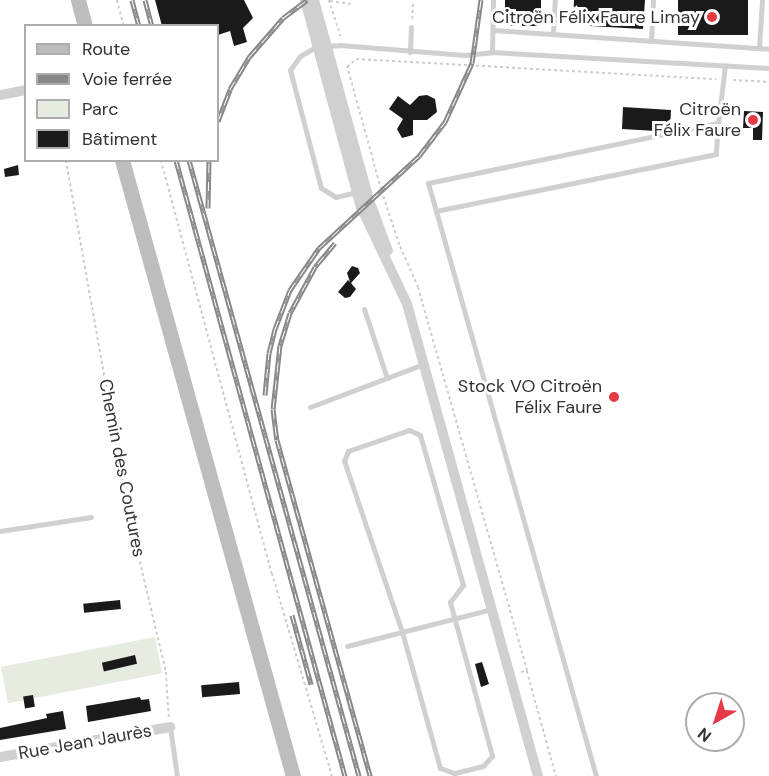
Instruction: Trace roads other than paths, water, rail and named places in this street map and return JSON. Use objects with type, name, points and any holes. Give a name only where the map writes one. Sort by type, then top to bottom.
[{"type":"main road","points":[[78,0],[84,24]]},
{"type":"main road","points":[[123,162],[291,776]]},
{"type":"street","points":[[305,0],[322,46],[395,278]]},
{"type":"street","points":[[314,0],[322,46],[357,192],[374,237],[407,304],[512,675],[538,776]]},
{"type":"street","points":[[0,95],[24,90]]},
{"type":"street","name":"Rue Jean Jaurès","points":[[0,757],[170,727]]},
{"type":"lane","points":[[492,52],[493,0]]},
{"type":"lane","points":[[553,34],[555,0]]},
{"type":"lane","points":[[651,41],[653,0]]},
{"type":"lane","points":[[759,48],[762,0]]},
{"type":"lane","points":[[410,52],[411,27]]},
{"type":"lane","points":[[493,30],[769,49]]},
{"type":"lane","points":[[357,192],[336,196],[321,188],[291,70],[300,56],[322,46],[359,46],[465,55],[492,52],[769,68]]},
{"type":"lane","points":[[435,211],[716,154],[725,65]]},
{"type":"lane","points":[[596,776],[428,183],[718,123]]},
{"type":"lane","points":[[364,309],[387,378]]},
{"type":"lane","points":[[310,407],[424,364]]},
{"type":"lane","points":[[409,430],[420,435],[463,585],[450,602],[454,618],[492,756],[483,766],[454,772],[440,768],[402,632],[344,461],[348,451],[409,430]]},
{"type":"lane","points":[[0,531],[91,517]]},
{"type":"lane","points":[[347,646],[493,608]]},
{"type":"lane","points":[[170,727],[177,776]]},
{"type":"railway","points":[[132,0],[138,24]]},
{"type":"railway","points":[[145,0],[151,24]]},
{"type":"railway","points":[[219,118],[230,89],[250,56],[283,18],[307,0]]},
{"type":"railway","points":[[265,395],[269,353],[275,329],[290,290],[319,248],[419,156],[445,122],[472,63],[481,0]]},
{"type":"railway","points":[[177,162],[345,776]]},
{"type":"railway","points":[[190,162],[359,776]]},
{"type":"railway","points":[[208,208],[209,162]]},
{"type":"railway","points":[[335,243],[315,267],[290,313],[280,345],[273,409],[277,440],[370,776]]},
{"type":"railway","points":[[292,615],[311,684]]},
{"type":"place","name":"Citroën Félix Faure Limay","points":[[712,17]]},
{"type":"place","name":"Citroën Félix Faure","points":[[753,120]]},
{"type":"place","name":"Stock VO Citroën Félix Faure","points":[[614,397]]}]
